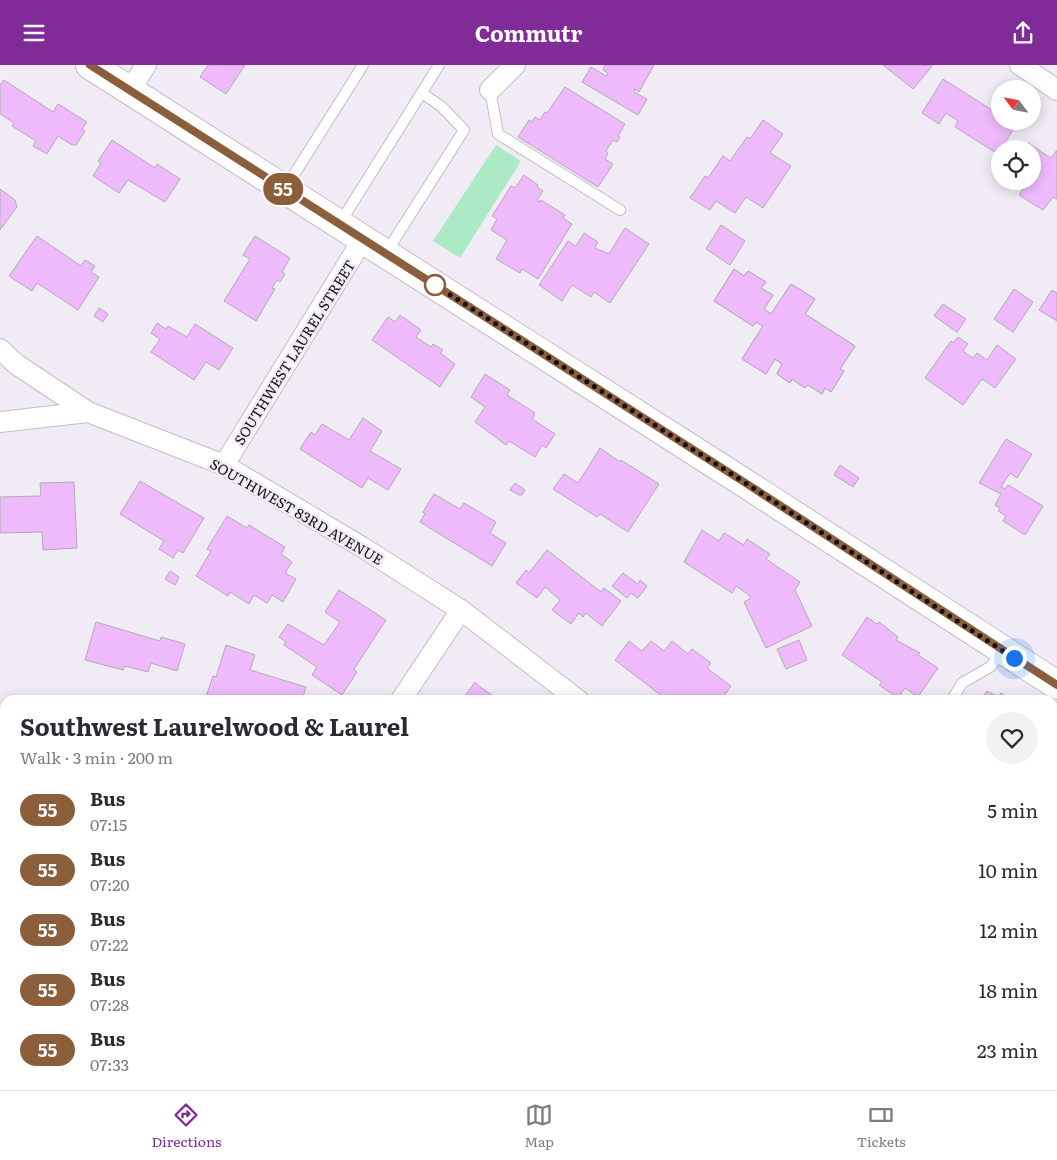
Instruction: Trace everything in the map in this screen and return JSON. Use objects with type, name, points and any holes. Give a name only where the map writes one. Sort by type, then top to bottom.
[{"type":"street","points":[[90,65],[1057,685]]},
{"type":"street","points":[[130,90],[146,65]]},
{"type":"street","points":[[490,90],[515,65]]},
{"type":"street","points":[[1020,65],[1057,90]]},
{"type":"street","name":"SOUTHWEST LAUREL STREET","points":[[224,465],[374,246]]},
{"type":"street","name":"SOUTHWEST 83RD AVENUE","points":[[0,349],[16,364],[88,412],[224,465],[362,547],[460,610],[571,695]]},
{"type":"street","points":[[0,422],[88,412]]},
{"type":"street","points":[[403,695],[460,610]]},
{"type":"lane","points":[[285,190],[363,65]]},
{"type":"lane","points":[[339,224],[439,65]]},
{"type":"lane","points":[[490,90],[498,134],[620,210]]},
{"type":"lane","points":[[374,246],[464,130],[442,107],[422,93]]},
{"type":"lane","points":[[955,695],[962,683],[990,667],[1004,651]]},
{"type":"green space","points":[[496,145],[521,161],[460,258],[433,241]]},
{"type":"building","points":[[208,65],[245,65],[226,94],[200,77]]},
{"type":"building","points":[[605,65],[654,65],[639,92],[635,89],[634,92],[647,99],[638,115],[582,82],[591,67],[606,76],[608,73],[603,70]]},
{"type":"building","points":[[883,65],[933,65],[913,89]]},
{"type":"building","points":[[943,79],[991,109],[991,130],[1013,130],[1007,140],[991,140],[991,150],[955,127],[958,121],[946,113],[939,124],[922,113]]},
{"type":"building","points":[[4,80],[53,112],[58,104],[87,122],[82,129],[85,131],[76,145],[72,145],[58,136],[47,154],[33,146],[36,141],[12,126],[14,123],[0,114],[0,85]]},
{"type":"building","points":[[565,87],[625,124],[618,136],[620,137],[617,142],[613,140],[606,151],[608,153],[605,159],[613,164],[598,187],[518,137],[529,120],[532,122],[535,117],[540,120],[545,112],[547,113]]},
{"type":"building","points":[[763,120],[783,134],[770,153],[791,166],[763,208],[746,197],[735,213],[716,201],[710,210],[690,198],[705,176],[708,178],[723,156],[730,161],[747,137],[750,139]]},
{"type":"building","points":[[112,140],[155,168],[157,164],[180,179],[165,202],[128,180],[119,193],[93,176],[101,163],[98,161]]},
{"type":"building","points":[[1057,150],[1057,199],[1053,197],[1043,210],[1019,195],[1022,190],[1041,190],[1041,151],[1051,158]]},
{"type":"building","points":[[524,175],[543,191],[537,200],[540,202],[541,200],[565,215],[563,218],[572,224],[538,279],[522,269],[520,273],[496,259],[507,240],[491,230],[497,219],[492,216],[511,186],[515,188]]},
{"type":"building","points":[[0,189],[15,200],[17,207],[0,230]]},
{"type":"building","points":[[721,225],[745,241],[730,265],[706,249]]},
{"type":"building","points":[[625,228],[649,244],[610,303],[594,292],[591,297],[572,285],[562,301],[539,285],[568,241],[576,246],[584,233],[598,242],[595,248],[609,254]]},
{"type":"building","points":[[37,236],[81,266],[85,260],[95,266],[91,272],[99,277],[78,310],[37,283],[32,291],[9,276]]},
{"type":"building","points":[[255,236],[290,258],[282,272],[285,274],[280,282],[277,280],[272,288],[275,289],[256,321],[224,301],[250,259],[243,255]]},
{"type":"building","points":[[734,269],[744,276],[748,271],[766,282],[761,288],[773,295],[764,309],[771,314],[791,284],[815,299],[805,314],[855,346],[840,369],[844,371],[831,392],[825,388],[822,394],[808,385],[805,388],[792,379],[790,383],[777,374],[782,364],[775,359],[766,374],[742,359],[763,326],[756,322],[753,326],[714,301]]},
{"type":"building","points":[[734,269],[744,276],[748,271],[766,282],[761,288],[773,295],[764,309],[771,314],[791,284],[815,299],[805,314],[855,346],[840,369],[844,371],[831,392],[825,388],[822,394],[808,385],[805,388],[792,379],[790,383],[777,374],[782,364],[775,359],[766,374],[742,359],[763,326],[756,322],[753,326],[714,301]]},
{"type":"building","points":[[1014,289],[1033,302],[1013,332],[994,319]]},
{"type":"building","points":[[1052,290],[1057,293],[1057,321],[1039,310]]},
{"type":"building","points":[[943,304],[966,319],[957,332],[934,316]]},
{"type":"building","points":[[99,308],[108,314],[103,322],[94,316]]},
{"type":"building","points":[[400,315],[421,330],[416,337],[431,347],[433,344],[443,350],[440,353],[455,364],[440,387],[372,340],[388,317],[395,322]]},
{"type":"building","points":[[157,323],[166,329],[168,326],[187,337],[195,324],[233,348],[219,370],[206,362],[194,380],[151,352],[160,339],[151,333]]},
{"type":"building","points":[[958,337],[968,344],[963,351],[973,358],[977,353],[987,360],[997,345],[1016,359],[995,388],[982,379],[963,405],[925,378],[951,341],[953,343]]},
{"type":"building","points":[[485,374],[510,390],[507,395],[535,413],[532,419],[555,434],[546,448],[542,445],[535,457],[509,441],[506,445],[475,422],[485,407],[471,397]]},
{"type":"building","points":[[363,418],[382,431],[370,451],[401,469],[388,490],[368,478],[362,488],[300,449],[311,432],[315,435],[322,424],[349,440]]},
{"type":"building","points":[[1006,439],[1032,454],[1017,478],[1010,473],[1001,487],[1005,489],[1008,485],[1043,506],[1025,535],[1003,521],[1006,516],[998,511],[1000,508],[995,505],[1001,494],[979,483]]},
{"type":"building","points":[[600,448],[620,462],[621,460],[659,484],[628,532],[600,514],[597,517],[553,489],[564,474],[578,483]]},
{"type":"building","points":[[840,465],[859,478],[853,487],[834,475]]},
{"type":"building","points":[[140,481],[204,518],[183,553],[178,550],[173,558],[159,549],[164,541],[120,514]]},
{"type":"building","points":[[74,482],[77,548],[43,550],[42,532],[0,533],[0,497],[41,496],[40,483]]},
{"type":"building","points":[[515,483],[525,490],[522,495],[510,490]]},
{"type":"building","points":[[434,494],[460,509],[464,503],[496,522],[490,533],[506,543],[492,566],[420,522],[425,514],[423,512]]},
{"type":"building","points":[[227,516],[247,528],[249,525],[285,547],[281,554],[292,562],[285,573],[296,579],[283,602],[272,595],[267,603],[254,595],[249,604],[230,592],[228,596],[196,576],[211,551],[207,549]]},
{"type":"building","points":[[702,530],[719,541],[724,533],[744,545],[747,539],[770,554],[766,559],[800,582],[795,590],[812,626],[766,648],[744,602],[751,598],[749,595],[736,586],[732,593],[684,562]]},
{"type":"building","points":[[547,550],[601,592],[604,588],[621,601],[602,626],[586,613],[583,617],[579,613],[571,624],[552,610],[560,600],[545,587],[537,598],[516,583],[526,570],[529,573]]},
{"type":"building","points":[[170,571],[179,577],[175,585],[165,579]]},
{"type":"building","points":[[623,573],[638,584],[640,580],[647,586],[638,598],[631,593],[627,598],[612,586]]},
{"type":"building","points":[[339,590],[386,620],[354,669],[357,672],[342,695],[312,675],[317,667],[284,645],[286,642],[279,637],[288,624],[324,645],[340,622],[325,612]]},
{"type":"building","points":[[867,617],[877,624],[879,622],[898,637],[896,640],[920,653],[918,655],[938,668],[919,695],[915,695],[905,688],[900,695],[894,695],[879,685],[882,682],[842,655]]},
{"type":"building","points":[[96,622],[160,641],[161,637],[185,644],[177,671],[151,663],[148,672],[125,666],[123,670],[85,660]]},
{"type":"building","points":[[799,640],[807,660],[786,669],[777,649]]},
{"type":"building","points":[[629,641],[642,651],[651,641],[664,651],[672,641],[688,654],[692,649],[711,663],[707,668],[731,686],[725,695],[660,695],[615,660]]},
{"type":"building","points":[[226,645],[255,655],[250,670],[306,687],[304,695],[207,695],[213,676],[216,677]]},
{"type":"building","points":[[475,682],[492,695],[466,695]]},
{"type":"building","points":[[987,691],[994,695],[984,695]]},
{"type":"bus line","name":"55","points":[[90,65],[744,482],[1057,685]]},
{"type":"route","points":[[435,285],[744,482],[1014,658]]}]
